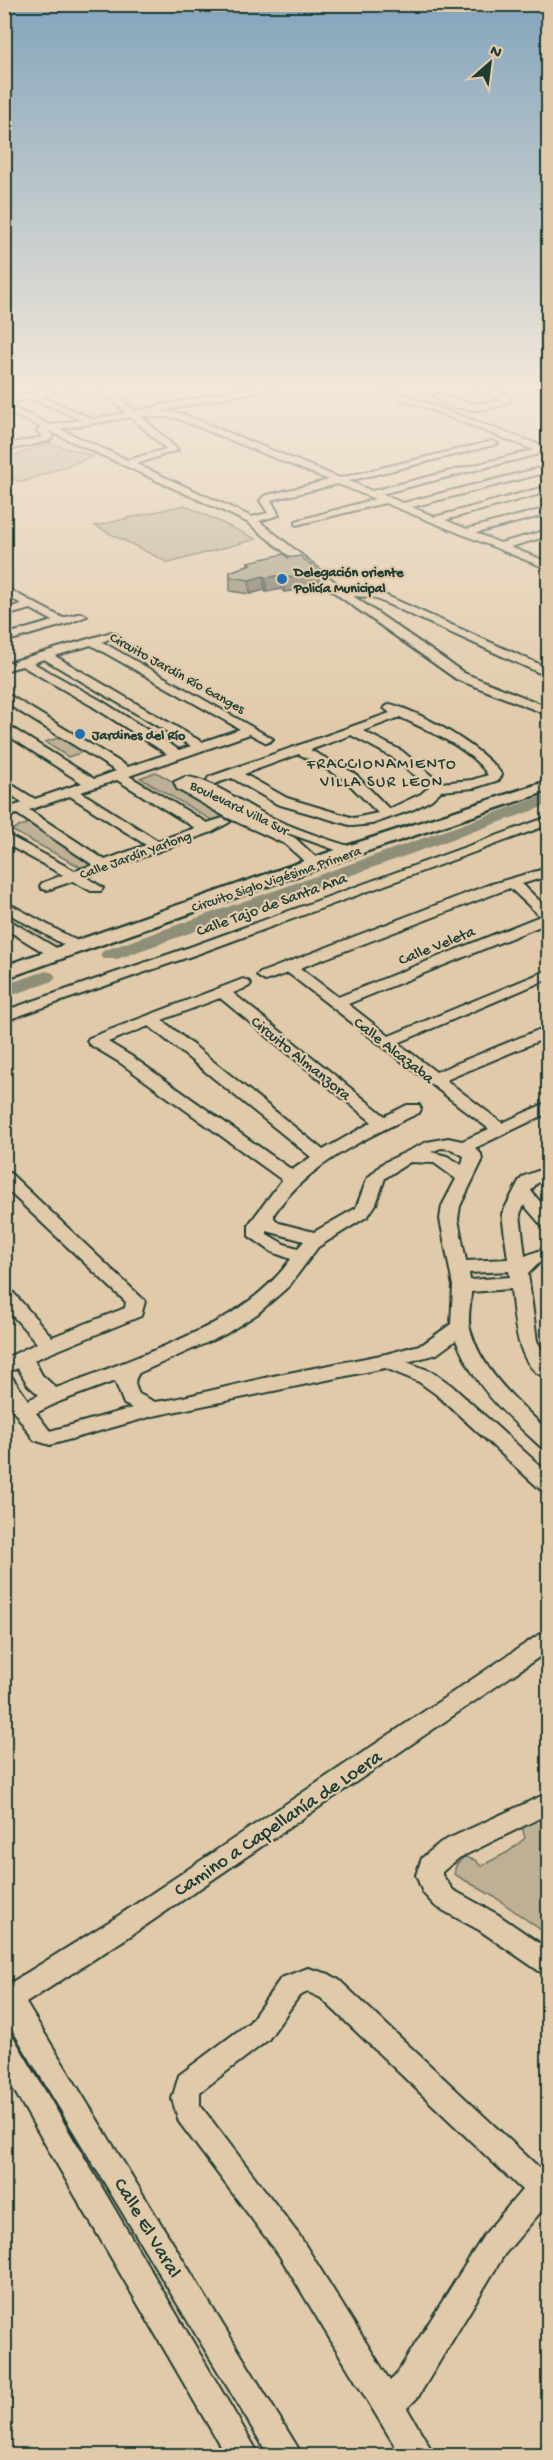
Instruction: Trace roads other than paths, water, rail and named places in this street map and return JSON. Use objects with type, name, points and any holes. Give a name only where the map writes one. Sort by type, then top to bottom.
[{"type":"main road","name":"Circuito Siglo Vigésima Primera","points":[[4,973],[350,852],[549,786]]},
{"type":"street","points":[[205,499],[251,520],[343,594],[460,676],[549,711]]},
{"type":"street","points":[[251,520],[274,514],[265,501],[267,499]]},
{"type":"street","points":[[300,523],[388,499],[549,566]]},
{"type":"street","points":[[405,506],[432,499]]},
{"type":"street","points":[[438,519],[513,499]]},
{"type":"street","points":[[469,532],[549,511]]},
{"type":"street","points":[[501,546],[549,533]]},
{"type":"street","points":[[537,561],[549,558]]},
{"type":"street","points":[[4,590],[63,622]]},
{"type":"street","points":[[343,594],[358,592],[374,594],[549,672]]},
{"type":"street","points":[[4,613],[32,605]]},
{"type":"street","points":[[4,639],[81,616]]},
{"type":"street","name":"Circuito Jardín Río Ganges","points":[[4,668],[112,635]]},
{"type":"street","name":"Circuito Jardín Río Ganges","points":[[92,641],[267,739]]},
{"type":"street","points":[[45,655],[124,699],[201,747]]},
{"type":"street","points":[[23,662],[101,706],[178,755]]},
{"type":"street","points":[[4,696],[49,723],[207,829]]},
{"type":"street","points":[[101,706],[124,699]]},
{"type":"street","points":[[214,780],[233,773],[300,749],[352,730],[395,711],[465,746],[491,768],[495,775],[491,780],[480,783],[437,787],[418,802],[367,821],[353,822],[276,797],[233,773]]},
{"type":"street","points":[[12,732],[49,723]]},
{"type":"street","name":"Circuito Jardín Río Ganges","points":[[11,812],[250,730]]},
{"type":"street","points":[[352,730],[397,754],[437,787]]},
{"type":"street","points":[[12,732],[93,783]]},
{"type":"street","points":[[300,749],[349,776],[387,814]]},
{"type":"street","name":"Boulevard Villa Sur","points":[[316,864],[295,838],[194,781],[185,780],[180,784],[231,814],[295,838],[350,852]]},
{"type":"street","points":[[4,784],[34,804]]},
{"type":"street","points":[[71,791],[158,847]]},
{"type":"street","points":[[245,810],[276,797]]},
{"type":"street","points":[[11,812],[104,866]]},
{"type":"street","name":"Calle Tajo de Santa Ana","points":[[4,1016],[195,950],[549,821]]},
{"type":"street","name":"Calle Jardín Yarlong","points":[[47,886],[223,822]]},
{"type":"street","points":[[4,837],[96,888]]},
{"type":"street","points":[[265,976],[493,888],[514,884],[544,873]]},
{"type":"street","points":[[514,884],[549,917]]},
{"type":"street","points":[[4,905],[78,947]]},
{"type":"street","name":"Calle Veleta","points":[[337,1003],[549,917]]},
{"type":"street","points":[[4,921],[58,954]]},
{"type":"street","name":"Calle Alcazaba","points":[[290,967],[501,1131]]},
{"type":"street","points":[[387,1042],[549,974]]},
{"type":"street","points":[[243,984],[95,1041],[125,1059],[292,1179]]},
{"type":"street","name":"Circuito Almanzora","points":[[222,992],[382,1122]]},
{"type":"street","points":[[151,1019],[320,1156]]},
{"type":"street","points":[[434,1079],[549,1031]]},
{"type":"street","points":[[464,1147],[549,1107]]},
{"type":"street","points":[[302,1256],[278,1248],[258,1236],[258,1224],[266,1216],[282,1189],[320,1156],[382,1122],[413,1109]]},
{"type":"street","points":[[25,1410],[54,1396],[132,1368],[207,1335],[243,1316],[269,1294],[317,1239],[344,1225],[364,1209],[372,1185],[379,1174],[408,1156],[443,1142],[464,1147],[472,1154],[472,1161],[451,1206],[449,1219],[453,1250],[460,1276],[460,1327],[476,1365],[502,1399],[549,1442]]},
{"type":"street","points":[[408,1156],[431,1156],[443,1160],[453,1165],[465,1178]]},
{"type":"street","points":[[549,1172],[530,1180],[511,1214],[527,1341],[531,1351],[549,1371]]},
{"type":"street","points":[[4,1177],[136,1301],[134,1312],[50,1345],[4,1367]]},
{"type":"street","points":[[522,1191],[549,1222]]},
{"type":"street","points":[[266,1216],[264,1219],[267,1224],[273,1227],[317,1239]]},
{"type":"street","points":[[460,1276],[519,1274],[535,1257],[549,1253]]},
{"type":"street","points":[[4,1294],[50,1345]]},
{"type":"street","points":[[4,1381],[41,1435],[50,1438],[153,1409],[386,1361],[430,1349],[460,1327]]},
{"type":"street","points":[[23,1358],[36,1384],[54,1396]]},
{"type":"street","points":[[386,1361],[426,1377],[444,1390],[549,1485]]},
{"type":"street","points":[[132,1368],[125,1377],[124,1386],[131,1399],[153,1409]]},
{"type":"street","name":"Camino a Capellanía de Loera","points":[[7,2001],[113,1933],[549,1640]]},
{"type":"street","points":[[549,1803],[450,1850],[431,1866],[429,1875],[432,1885],[444,1898],[488,1922],[549,1963]]},
{"type":"street","points":[[387,2405],[407,2386],[494,2246],[545,2192],[330,1989],[308,1980],[290,1987],[259,2031],[189,2084],[185,2093],[185,2103],[189,2113],[289,2245],[387,2405],[419,2456]]},
{"type":"street","name":"Calle El Varal","points":[[7,2001],[287,2456]]},
{"type":"street","points":[[4,2047],[243,2456]]},
{"type":"waterway","points":[[110,955],[548,799]]},
{"type":"waterway","points":[[4,992],[46,977]]},
{"type":"place","name":"Delegación oriente Policía Municipal","points":[[282,579]]},
{"type":"place","name":"Jardines del Río","points":[[80,734]]},
{"type":"district","name":"FRACCIONAMIENTO VILLA SUR LEON","points":[[382,771]]}]
